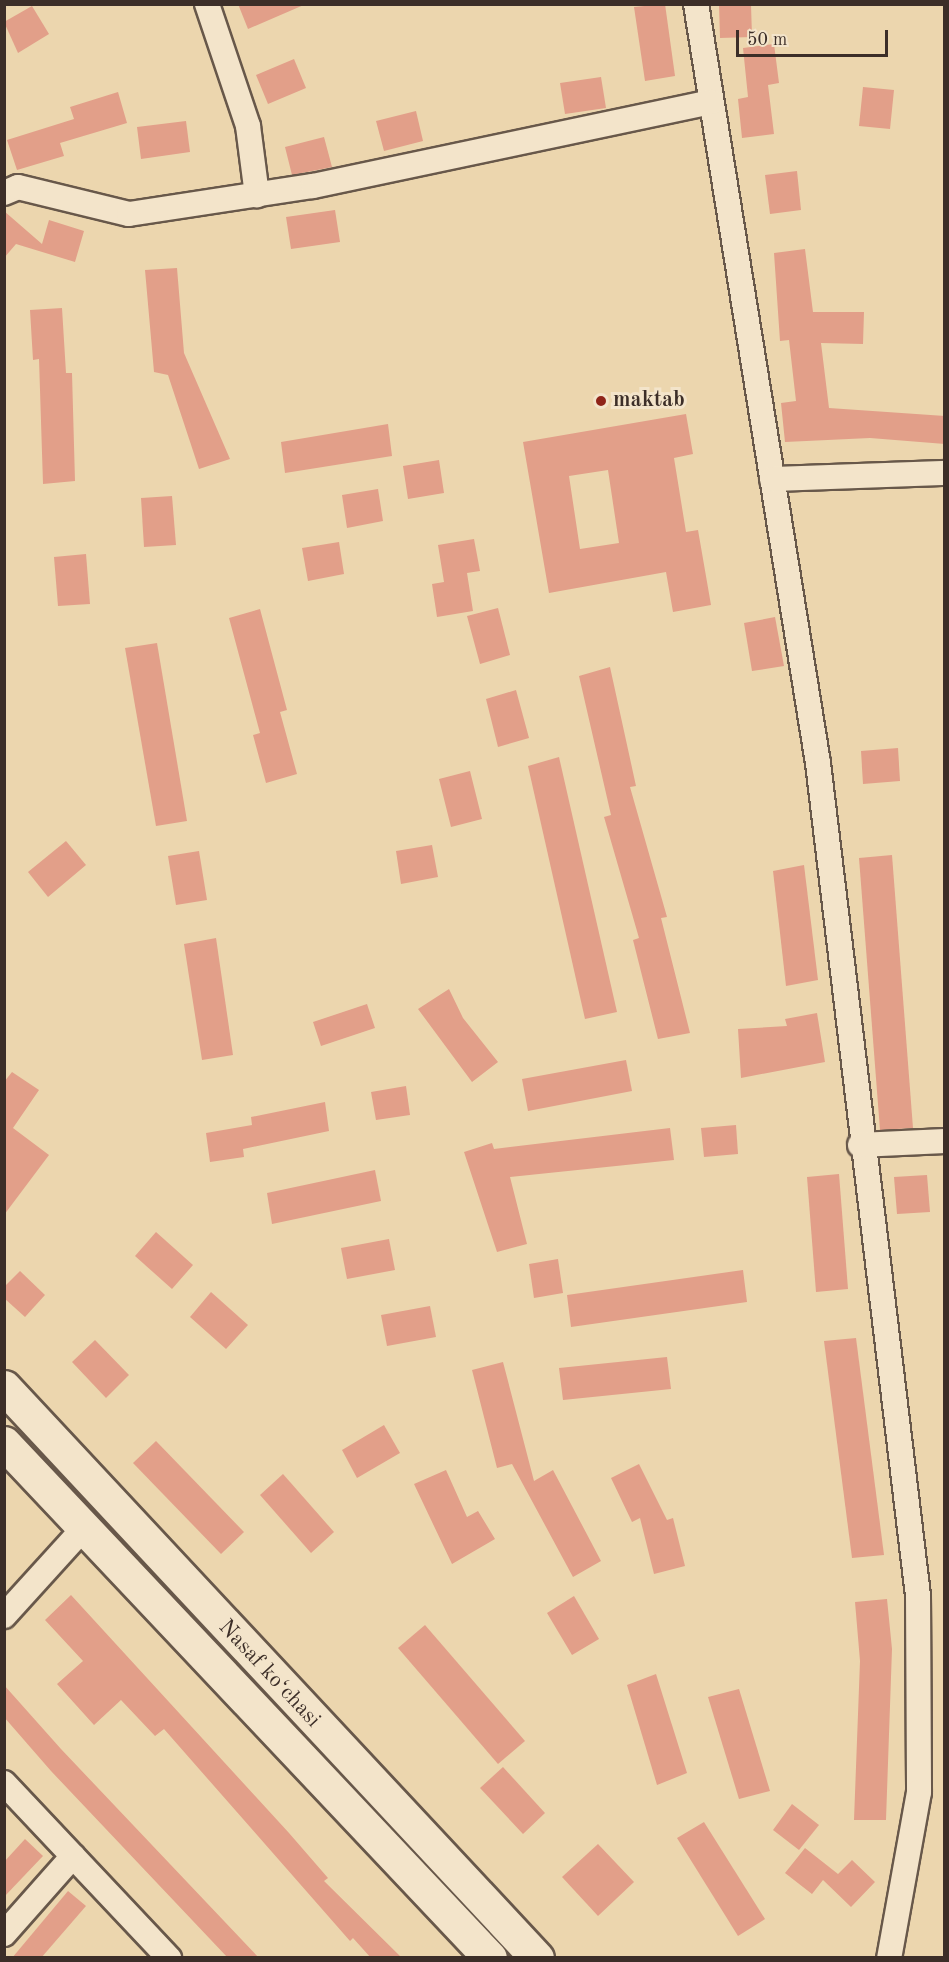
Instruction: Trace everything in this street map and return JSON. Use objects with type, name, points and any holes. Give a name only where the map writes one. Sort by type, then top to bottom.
[{"type":"main road","name":"Nasaf ko‘chasi","points":[[4,1387],[537,1958]]},
{"type":"main road","name":"Nasaf ko‘chasi","points":[[4,1443],[489,1958]]},
{"type":"street","points":[[207,4],[248,126],[257,195]]},
{"type":"street","points":[[696,4],[818,763],[860,1145],[918,1595],[919,1792],[889,1958]]},
{"type":"street","points":[[4,193],[18,187],[129,214],[257,195],[711,102]]},
{"type":"street","points":[[772,479],[945,473]]},
{"type":"street","points":[[860,1145],[945,1141]]},
{"type":"street","points":[[4,1616],[83,1529]]},
{"type":"street","points":[[4,1784],[169,1958]]},
{"type":"street","points":[[4,1934],[73,1856]]},
{"type":"building","points":[[238,4],[306,4],[248,29]]},
{"type":"building","points":[[665,4],[675,76],[645,81],[634,7]]},
{"type":"building","points":[[719,4],[751,4],[752,37],[720,38]]},
{"type":"building","points":[[32,6],[49,34],[18,53],[4,22]]},
{"type":"building","points":[[774,44],[779,83],[768,85],[774,134],[742,138],[738,99],[748,97],[743,48]]},
{"type":"building","points":[[294,59],[306,88],[268,104],[256,75]]},
{"type":"building","points":[[601,77],[606,108],[565,114],[560,83]]},
{"type":"building","points":[[863,87],[894,90],[890,129],[859,126]]},
{"type":"building","points":[[118,92],[127,123],[60,143],[64,156],[17,170],[7,140],[74,119],[70,107]]},
{"type":"building","points":[[416,111],[423,141],[384,151],[376,121]]},
{"type":"building","points":[[186,121],[190,152],[141,159],[137,127]]},
{"type":"building","points":[[324,137],[332,167],[292,175],[285,147]]},
{"type":"building","points":[[797,171],[801,210],[770,214],[765,175]]},
{"type":"building","points":[[335,210],[340,242],[291,249],[286,217]]},
{"type":"building","points":[[4,211],[42,244],[49,220],[84,231],[75,262],[16,244],[4,258]]},
{"type":"building","points":[[805,249],[813,312],[864,312],[863,344],[821,343],[829,408],[945,416],[945,444],[870,438],[785,442],[781,403],[796,401],[789,340],[780,341],[774,253]]},
{"type":"building","points":[[177,268],[184,353],[230,459],[199,469],[168,375],[154,372],[145,270]]},
{"type":"building","points":[[62,308],[66,373],[72,373],[75,481],[43,484],[39,359],[33,360],[30,310]]},
{"type":"building","points":[[686,414],[693,454],[674,458],[686,532],[698,530],[711,605],[673,612],[666,572],[549,593],[523,442]],"holes":[[[608,470],[619,543],[580,549],[569,476]]]},
{"type":"building","points":[[388,424],[392,456],[285,473],[281,442]]},
{"type":"building","points":[[439,460],[444,493],[408,499],[403,466]]},
{"type":"building","points":[[378,489],[383,521],[347,528],[342,495]]},
{"type":"building","points":[[172,496],[176,545],[144,547],[141,498]]},
{"type":"building","points":[[474,539],[480,571],[467,573],[473,611],[437,617],[432,584],[444,582],[438,545]]},
{"type":"building","points":[[339,542],[344,574],[308,581],[302,548]]},
{"type":"building","points":[[86,554],[90,604],[58,606],[54,557]]},
{"type":"building","points":[[498,608],[510,655],[480,664],[467,616]]},
{"type":"building","points":[[260,609],[287,710],[280,712],[297,774],[266,783],[253,735],[260,733],[229,618]]},
{"type":"building","points":[[775,617],[784,666],[752,671],[744,623]]},
{"type":"building","points":[[157,643],[187,821],[156,826],[125,648]]},
{"type":"building","points":[[610,667],[636,786],[630,787],[667,917],[661,918],[690,1033],[658,1039],[633,940],[639,938],[604,817],[611,815],[579,676]]},
{"type":"building","points":[[516,690],[529,738],[498,747],[486,699]]},
{"type":"building","points":[[898,748],[900,781],[863,784],[861,751]]},
{"type":"building","points":[[559,757],[617,1012],[585,1019],[528,766]]},
{"type":"building","points":[[470,771],[482,819],[451,827],[439,779]]},
{"type":"building","points":[[66,841],[86,865],[48,897],[28,872]]},
{"type":"building","points":[[432,845],[438,877],[401,884],[396,851]]},
{"type":"building","points":[[199,851],[207,900],[176,905],[168,856]]},
{"type":"building","points":[[892,855],[913,1128],[880,1130],[859,858]]},
{"type":"building","points":[[804,865],[818,980],[786,986],[773,871]]},
{"type":"building","points":[[216,938],[233,1055],[202,1060],[184,944]]},
{"type":"building","points":[[449,989],[463,1018],[498,1062],[472,1082],[418,1009]]},
{"type":"building","points":[[367,1004],[375,1028],[321,1046],[313,1022]]},
{"type":"building","points":[[817,1013],[825,1062],[741,1078],[738,1029],[787,1026],[785,1019]]},
{"type":"building","points":[[626,1060],[632,1091],[528,1111],[522,1079]]},
{"type":"building","points":[[12,1072],[39,1090],[13,1128],[49,1155],[4,1215],[4,1082]]},
{"type":"building","points":[[406,1086],[410,1115],[376,1120],[371,1092]]},
{"type":"building","points":[[325,1102],[329,1131],[243,1149],[244,1157],[210,1162],[206,1133],[252,1125],[251,1117]]},
{"type":"building","points":[[736,1125],[738,1154],[704,1157],[701,1128]]},
{"type":"building","points":[[670,1128],[674,1160],[510,1177],[527,1244],[497,1252],[464,1152],[492,1143],[494,1149]]},
{"type":"building","points":[[375,1170],[381,1201],[272,1224],[267,1193]]},
{"type":"building","points":[[839,1174],[848,1289],[816,1292],[807,1177]]},
{"type":"building","points":[[927,1175],[930,1212],[897,1214],[894,1177]]},
{"type":"building","points":[[156,1232],[193,1265],[172,1289],[135,1256]]},
{"type":"building","points":[[389,1239],[395,1270],[347,1279],[341,1248]]},
{"type":"building","points":[[558,1259],[563,1293],[534,1298],[529,1264]]},
{"type":"building","points":[[743,1270],[747,1302],[571,1327],[567,1295]]},
{"type":"building","points":[[20,1271],[45,1295],[25,1317],[4,1298],[4,1287]]},
{"type":"building","points":[[211,1292],[248,1325],[226,1349],[190,1317]]},
{"type":"building","points":[[430,1306],[436,1337],[387,1346],[381,1315]]},
{"type":"building","points":[[856,1338],[884,1555],[852,1558],[824,1341]]},
{"type":"building","points":[[95,1340],[129,1375],[106,1398],[72,1362]]},
{"type":"building","points":[[667,1357],[671,1389],[563,1400],[559,1368]]},
{"type":"building","points":[[503,1362],[534,1481],[553,1470],[601,1561],[573,1577],[512,1464],[497,1468],[472,1370]]},
{"type":"building","points":[[384,1425],[400,1453],[357,1478],[342,1450]]},
{"type":"building","points":[[156,1441],[244,1532],[221,1554],[133,1463]]},
{"type":"building","points":[[639,1464],[667,1520],[673,1518],[685,1566],[654,1574],[640,1518],[632,1522],[611,1478]]},
{"type":"building","points":[[446,1470],[467,1517],[478,1511],[495,1539],[452,1564],[414,1484]]},
{"type":"building","points":[[283,1474],[334,1532],[311,1553],[260,1495]]},
{"type":"building","points":[[71,1595],[289,1833],[328,1878],[324,1881],[402,1958],[371,1958],[353,1938],[350,1941],[164,1729],[155,1736],[121,1700],[94,1725],[57,1684],[83,1661],[45,1620]]},
{"type":"building","points":[[574,1596],[599,1639],[572,1655],[547,1613]]},
{"type":"building","points":[[887,1599],[892,1649],[886,1820],[854,1820],[860,1661],[855,1602]]},
{"type":"building","points":[[425,1625],[525,1741],[498,1764],[398,1648]]},
{"type":"building","points":[[656,1674],[687,1773],[657,1785],[627,1685]]},
{"type":"building","points":[[4,1685],[61,1749],[259,1958],[228,1958],[51,1771],[4,1717]]},
{"type":"building","points":[[739,1689],[770,1791],[739,1799],[708,1697]]},
{"type":"building","points":[[503,1767],[545,1813],[523,1834],[480,1788]]},
{"type":"building","points":[[792,1804],[819,1825],[799,1850],[773,1830]]},
{"type":"building","points":[[704,1822],[765,1919],[738,1936],[677,1838]]},
{"type":"building","points":[[25,1839],[43,1856],[4,1897],[4,1862]]},
{"type":"building","points":[[598,1844],[634,1882],[598,1916],[562,1877]]},
{"type":"building","points":[[805,1848],[838,1874],[852,1860],[875,1882],[851,1907],[823,1880],[812,1894],[785,1873]]},
{"type":"building","points":[[68,1891],[86,1906],[41,1958],[12,1958]]},
{"type":"place","name":"maktab","points":[[601,401]]}]
